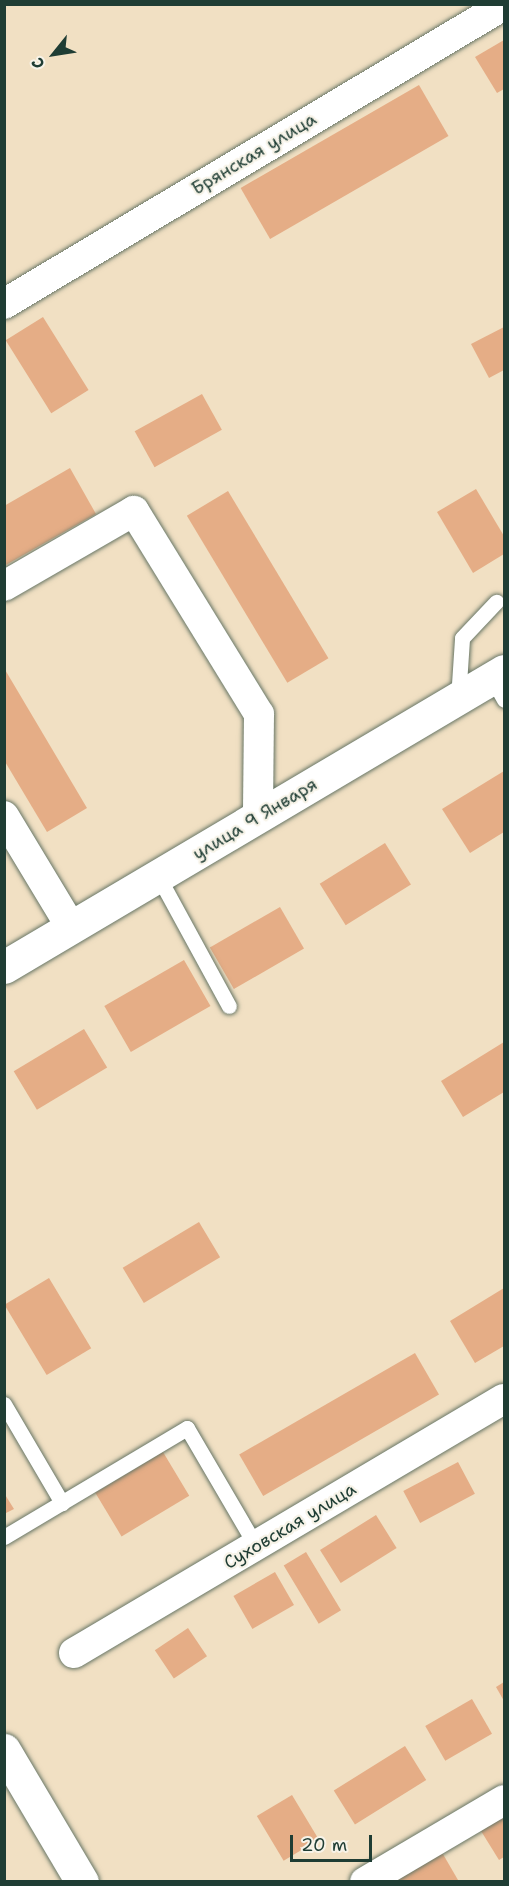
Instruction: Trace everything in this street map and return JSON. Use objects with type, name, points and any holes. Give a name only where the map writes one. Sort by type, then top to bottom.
[{"type":"street","name":"Брянская улица","points":[[4,304],[504,5]]},
{"type":"street","points":[[4,586],[134,511],[259,714],[258,816]]},
{"type":"street","name":"улица 9 Января","points":[[4,966],[458,699],[500,683]]},
{"type":"street","points":[[4,816],[71,927]]},
{"type":"street","name":"Суховская улица","points":[[74,1653],[504,1399]]},
{"type":"street","points":[[4,1750],[82,1881]]},
{"type":"street","points":[[365,1881],[504,1800]]},
{"type":"lane","points":[[458,699],[462,638],[496,602]]},
{"type":"lane","points":[[158,876],[229,1006]]},
{"type":"lane","points":[[4,1404],[62,1503]]},
{"type":"lane","points":[[4,1537],[187,1428],[256,1546]]},
{"type":"building","points":[[504,40],[504,89],[497,93],[475,57]]},
{"type":"building","points":[[419,85],[448,136],[270,239],[241,188]]},
{"type":"building","points":[[43,317],[89,390],[51,413],[6,340]]},
{"type":"building","points":[[504,327],[504,370],[489,378],[471,344]]},
{"type":"building","points":[[202,394],[222,430],[155,467],[135,431]]},
{"type":"building","points":[[70,468],[96,514],[4,566],[4,506]]},
{"type":"building","points":[[476,489],[504,536],[504,554],[473,573],[437,512]]},
{"type":"building","points":[[228,491],[328,658],[287,683],[187,516]]},
{"type":"building","points":[[4,668],[87,808],[47,832],[4,760]]},
{"type":"building","points":[[504,771],[504,832],[470,853],[442,809]]},
{"type":"building","points":[[385,843],[411,885],[346,925],[320,884]]},
{"type":"building","points":[[280,907],[304,949],[234,989],[210,948]]},
{"type":"building","points":[[184,960],[210,1006],[131,1052],[104,1006]]},
{"type":"building","points":[[84,1029],[107,1068],[37,1110],[14,1071]]},
{"type":"building","points":[[504,1042],[504,1092],[463,1117],[441,1081]]},
{"type":"building","points":[[199,1222],[220,1257],[144,1303],[123,1268]]},
{"type":"building","points":[[49,1278],[91,1348],[47,1375],[4,1305]]},
{"type":"building","points":[[504,1288],[504,1346],[475,1363],[450,1321]]},
{"type":"building","points":[[415,1353],[439,1395],[263,1496],[239,1454]]},
{"type":"building","points":[[163,1452],[189,1496],[122,1536],[95,1493]]},
{"type":"building","points":[[458,1462],[475,1494],[420,1523],[403,1491]]},
{"type":"building","points":[[4,1493],[14,1509],[4,1514]]},
{"type":"building","points":[[376,1515],[397,1548],[341,1583],[320,1550]]},
{"type":"building","points":[[306,1552],[341,1610],[319,1624],[284,1565]]},
{"type":"building","points":[[275,1572],[294,1605],[252,1629],[233,1596]]},
{"type":"building","points":[[188,1628],[207,1656],[174,1679],[155,1650]]},
{"type":"building","points":[[504,1682],[504,1701],[496,1687]]},
{"type":"building","points":[[472,1699],[492,1734],[445,1761],[425,1726]]},
{"type":"building","points":[[405,1746],[426,1780],[355,1824],[334,1791]]},
{"type":"building","points":[[292,1795],[319,1840],[284,1861],[257,1816]]},
{"type":"building","points":[[504,1816],[504,1857],[499,1860],[481,1831]]},
{"type":"building","points":[[440,1849],[458,1880],[395,1882]]}]
